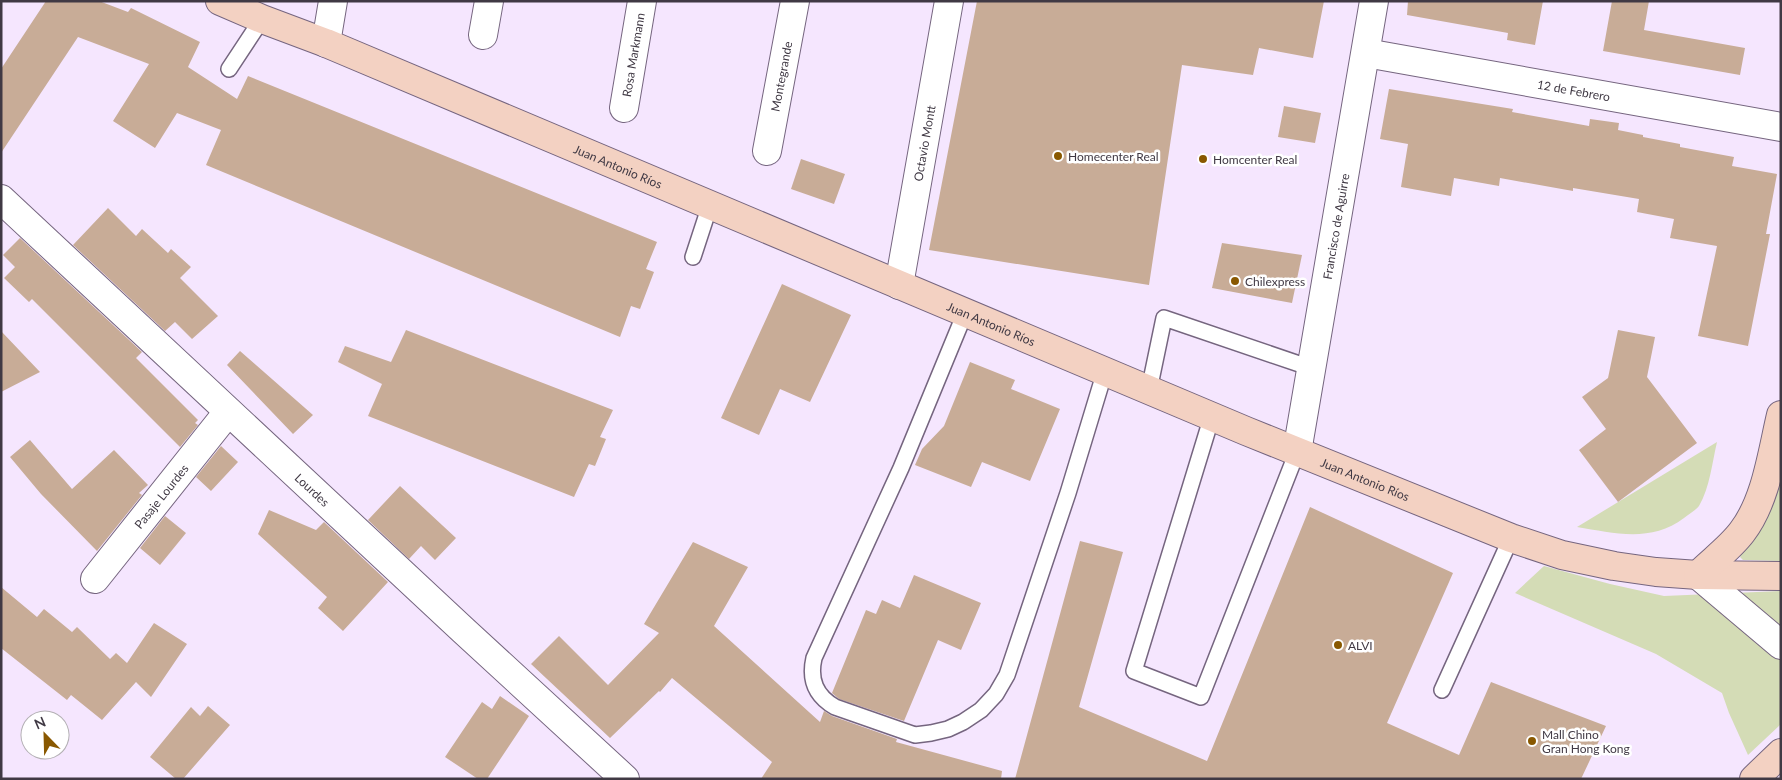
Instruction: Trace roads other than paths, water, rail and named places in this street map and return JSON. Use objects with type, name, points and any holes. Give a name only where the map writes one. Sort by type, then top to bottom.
[{"type":"main road","name":"Juan Antonio Ríos","points":[[220,1],[262,20],[326,43],[1297,452],[1511,538],[1562,555],[1614,566],[1656,572],[1698,575],[1781,576]]},
{"type":"main road","points":[[1698,575],[1742,533],[1753,515],[1761,496],[1781,415]]},
{"type":"main road","points":[[1754,779],[1781,753]]},
{"type":"street","points":[[326,43],[333,1]]},
{"type":"street","points":[[483,36],[489,1]]},
{"type":"street","name":"Rosa Markmann","points":[[624,108],[642,1]]},
{"type":"street","name":"Montegrande","points":[[768,151],[795,1]]},
{"type":"street","name":"Octavio Montt","points":[[899,285],[948,1]]},
{"type":"street","name":"Francisco de Aguirre","points":[[1297,452],[1374,1]]},
{"type":"street","name":"12 de Febrero","points":[[1366,53],[1781,127]]},
{"type":"street","name":"Lourdes","points":[[1,199],[625,779]]},
{"type":"street","name":"Pasaje Lourdes","points":[[95,579],[228,412]]},
{"type":"street","points":[[1698,575],[1781,646]]},
{"type":"lane","points":[[229,69],[262,20]]},
{"type":"lane","points":[[693,256],[710,205]]},
{"type":"lane","points":[[965,313],[901,468],[814,658],[812,677],[814,685],[819,695],[835,707],[915,735],[932,734],[963,722],[982,710],[996,694],[1007,674],[1068,493],[1105,371]]},
{"type":"lane","points":[[1149,390],[1164,318],[1311,368]]},
{"type":"lane","points":[[1212,416],[1134,671],[1201,697],[1297,452]]},
{"type":"lane","points":[[1442,690],[1511,538]]},
{"type":"place","name":"Homecenter Real","points":[[1058,156]]},
{"type":"place","name":"Homcenter Real","points":[[1203,159]]},
{"type":"place","name":"Chilexpress","points":[[1235,281]]},
{"type":"place","name":"ALVI","points":[[1338,645]]},
{"type":"place","name":"Mall Chino Gran Hong Kong","points":[[1532,741]]}]
